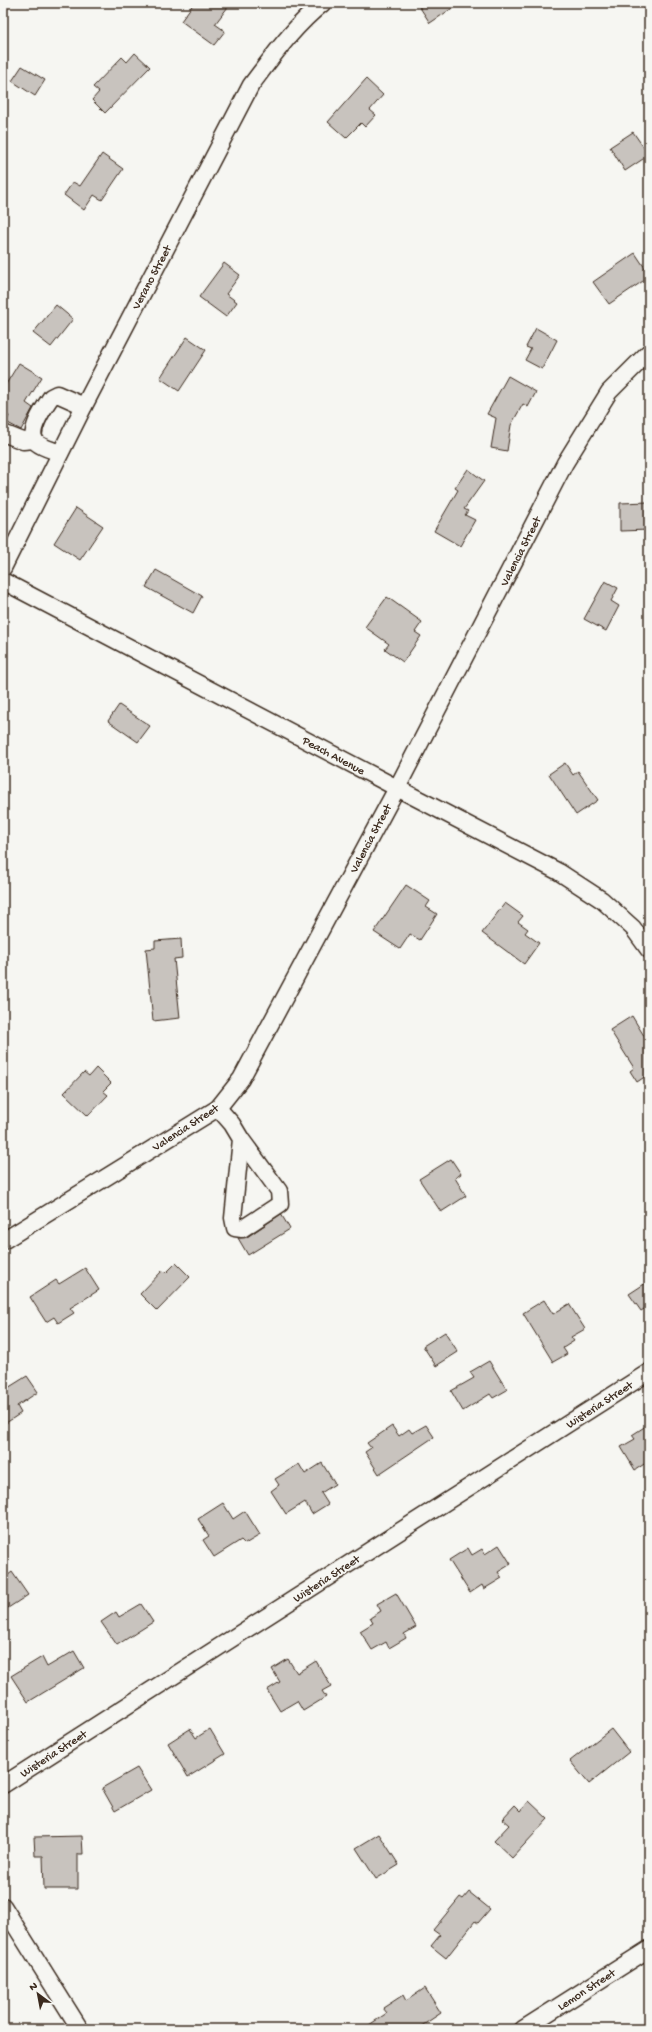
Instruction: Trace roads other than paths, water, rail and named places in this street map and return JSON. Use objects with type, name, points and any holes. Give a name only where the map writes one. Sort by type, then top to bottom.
[{"type":"street","name":"Verano Street","points":[[3,568],[84,406],[251,85],[272,56],[296,28],[323,3]]},
{"type":"street","name":"Valencia Street","points":[[3,1241],[218,1108],[241,1079],[397,788],[565,463],[609,392],[649,352]]},
{"type":"street","points":[[60,453],[37,443],[35,440],[34,427],[51,397],[57,394],[84,406]]},
{"type":"street","points":[[3,433],[24,441],[35,440]]},
{"type":"street","name":"Peach Avenue","points":[[3,581],[559,872],[602,900],[633,928],[649,950]]},
{"type":"street","points":[[218,1108],[232,1124],[241,1139],[279,1191],[280,1204],[242,1229],[236,1228],[233,1218],[241,1139]]},
{"type":"street","name":"Wisteria Street","points":[[3,1785],[649,1372]]},
{"type":"street","points":[[3,1906],[80,2029]]},
{"type":"street","name":"Lemon Street","points":[[524,2029],[649,1949]]}]
